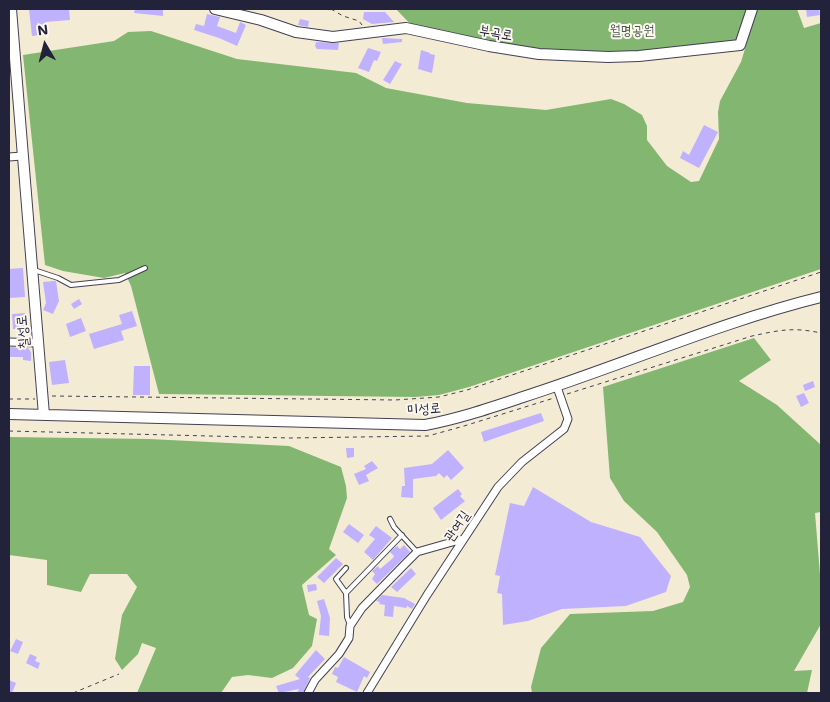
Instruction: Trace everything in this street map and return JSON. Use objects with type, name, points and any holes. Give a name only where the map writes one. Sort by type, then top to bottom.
[{"type":"street","name":"칠성로","points":[[11,9],[44,415]]},
{"type":"street","name":"부곡로","points":[[215,9],[261,20],[296,32],[333,37],[406,28],[489,46],[539,54],[608,57],[639,56],[740,45],[752,9]]},
{"type":"street","points":[[9,157],[22,156]]},
{"type":"street","name":"미성로","points":[[9,414],[425,425],[451,420],[559,391],[737,322],[821,297]]},
{"type":"street","points":[[9,342],[38,343]]},
{"type":"street","name":"관여길","points":[[367,693],[427,595],[498,487],[522,462],[564,429],[568,419],[559,391]]},
{"type":"street","points":[[308,693],[315,680],[339,654],[349,638],[350,626],[362,608],[417,552],[463,539]]},
{"type":"lane","points":[[32,270],[58,278],[71,285],[119,280],[145,268]]},
{"type":"lane","points":[[390,519],[394,527],[417,552]]},
{"type":"lane","points":[[346,593],[402,535]]},
{"type":"lane","points":[[346,568],[336,580],[346,593],[350,626]]},
{"type":"path","points":[[331,9],[343,16],[359,21],[369,33]]},
{"type":"path","points":[[9,399],[37,399],[42,395],[395,400],[439,397],[467,390],[821,272]]},
{"type":"path","points":[[9,430],[290,438],[428,436],[464,426],[559,391],[752,336],[799,328],[821,333]]},
{"type":"path","points":[[73,693],[119,674]]},
{"type":"green space","name":"월명공원","points":[[396,9],[748,9],[738,39],[731,44],[639,54],[526,49],[415,29]]},
{"type":"green space","points":[[757,9],[797,9],[804,28],[821,23],[821,269],[469,387],[439,395],[415,397],[159,394],[131,286],[125,273],[104,278],[63,271],[45,265],[23,55],[114,41],[128,32],[151,31],[237,59],[356,73],[386,88],[467,103],[546,110],[611,99],[624,104],[642,115],[647,126],[647,140],[667,166],[691,182],[699,181],[719,139],[718,112],[720,101],[741,62]]},
{"type":"green space","points":[[754,338],[771,360],[739,381],[777,405],[821,445],[821,512],[815,513],[821,587],[821,624],[794,671],[812,670],[807,693],[532,693],[531,687],[541,648],[570,614],[653,611],[683,602],[690,587],[687,575],[657,532],[624,501],[610,478],[603,387]]},
{"type":"green space","points":[[9,437],[149,439],[289,446],[341,467],[347,498],[329,549],[336,555],[302,585],[309,615],[317,619],[312,646],[293,668],[272,678],[248,675],[232,677],[221,693],[137,693],[156,648],[142,643],[138,654],[122,670],[115,659],[122,615],[137,587],[127,574],[90,574],[81,592],[47,585],[47,560],[9,555]]},
{"type":"building","points":[[29,9],[69,9],[70,20],[46,22],[48,34],[32,36]]},
{"type":"building","points":[[135,9],[163,9],[163,16],[134,13]]},
{"type":"building","points":[[806,9],[819,9],[820,15],[807,17]]},
{"type":"building","points":[[364,12],[385,12],[394,22],[372,24],[363,19]]},
{"type":"building","points":[[207,14],[220,17],[217,26],[236,33],[240,22],[246,25],[237,46],[194,30],[196,24],[204,26]]},
{"type":"building","points":[[300,19],[309,21],[308,27],[298,25]]},
{"type":"building","points":[[382,38],[402,39],[402,42],[383,44]]},
{"type":"building","points":[[316,42],[339,43],[338,50],[317,49],[315,46]]},
{"type":"building","points":[[368,48],[381,52],[377,61],[374,60],[369,72],[358,68]]},
{"type":"building","points":[[421,50],[435,55],[432,73],[418,69]]},
{"type":"building","points":[[395,61],[402,64],[390,84],[383,80]]},
{"type":"building","points":[[704,125],[718,132],[699,168],[680,158],[683,151],[689,155]]},
{"type":"building","points":[[23,268],[25,297],[9,298],[9,269]]},
{"type":"building","points":[[56,281],[59,301],[53,314],[43,310],[46,303],[43,282]]},
{"type":"building","points":[[79,299],[82,304],[74,309],[71,304]]},
{"type":"building","points":[[132,311],[137,326],[121,331],[124,340],[94,349],[89,334],[122,324],[119,315]]},
{"type":"building","points":[[25,313],[26,329],[13,329],[12,314]]},
{"type":"building","points":[[81,318],[86,331],[70,337],[66,324]]},
{"type":"building","points":[[9,347],[28,348],[31,352],[31,361],[23,360],[23,357],[9,357]]},
{"type":"building","points":[[65,360],[69,383],[52,385],[49,362]]},
{"type":"building","points":[[134,366],[150,366],[150,395],[133,395]]},
{"type":"building","points":[[813,381],[815,387],[805,391],[803,385]]},
{"type":"building","points":[[804,393],[809,403],[801,407],[796,396]]},
{"type":"building","points":[[541,413],[544,421],[484,442],[481,432]]},
{"type":"building","points":[[346,448],[354,448],[354,457],[347,458]]},
{"type":"building","points":[[448,450],[464,468],[451,480],[447,475],[444,478],[439,473],[436,476],[413,479],[413,498],[401,497],[402,486],[405,486],[404,468],[432,464]]},
{"type":"building","points":[[372,461],[378,468],[366,475],[369,481],[359,485],[354,474],[366,469],[364,466]]},
{"type":"building","points":[[533,487],[591,522],[640,537],[671,576],[666,592],[626,606],[562,609],[528,621],[503,625],[502,594],[497,593],[500,576],[495,575],[510,503],[524,506]]},
{"type":"building","points":[[458,489],[462,494],[460,496],[465,501],[441,520],[433,508]]},
{"type":"building","points":[[349,524],[364,535],[358,543],[343,532]]},
{"type":"building","points":[[376,526],[392,538],[373,560],[364,552],[375,539],[369,535]]},
{"type":"building","points":[[404,545],[410,552],[377,584],[372,579],[375,574],[372,571],[378,566],[380,569],[393,558],[394,556],[390,552],[397,546],[400,549]]},
{"type":"building","points":[[336,558],[343,564],[324,583],[317,577]]},
{"type":"building","points":[[411,568],[416,574],[397,592],[391,587]]},
{"type":"building","points":[[316,584],[317,590],[308,592],[307,585]]},
{"type":"building","points":[[382,595],[404,598],[415,604],[412,609],[407,606],[406,608],[394,606],[393,617],[384,616],[385,605],[379,604],[380,602],[376,601]]},
{"type":"building","points":[[324,599],[330,618],[329,636],[319,635],[321,616],[317,601]]},
{"type":"building","points":[[16,639],[23,642],[18,654],[10,651]]},
{"type":"building","points":[[316,650],[325,659],[308,677],[310,678],[303,693],[297,693],[299,689],[279,693],[276,686],[300,679],[295,675]]},
{"type":"building","points":[[30,654],[37,657],[35,661],[40,663],[38,669],[26,663]]},
{"type":"building","points":[[344,657],[370,672],[367,678],[364,676],[357,692],[336,682],[338,677],[332,674],[335,667],[338,668]]},
{"type":"building","points":[[9,680],[16,683],[12,693],[9,693]]}]
